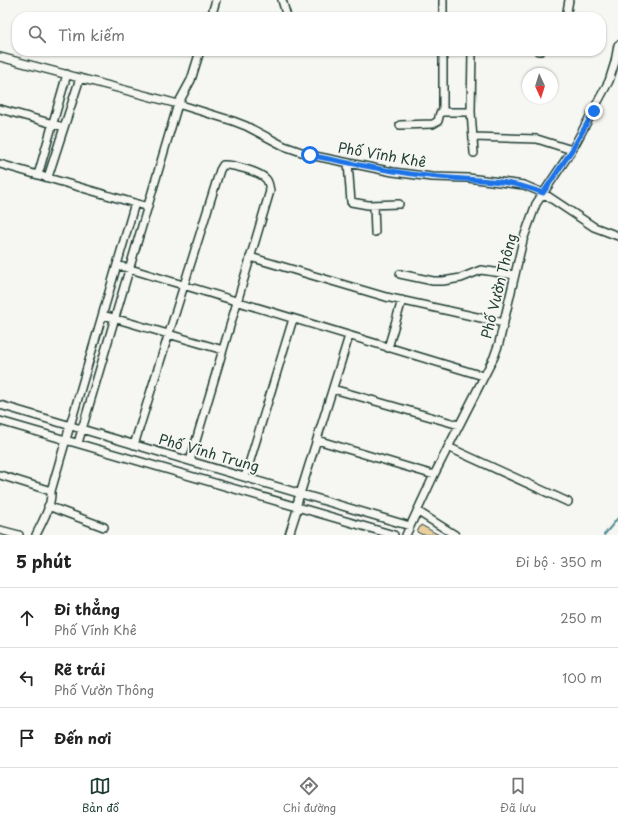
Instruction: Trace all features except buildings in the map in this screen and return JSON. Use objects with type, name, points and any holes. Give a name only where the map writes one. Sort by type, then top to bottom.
[{"type":"street","points":[[212,12],[216,0]]},
{"type":"street","points":[[282,0],[286,12]]},
{"type":"street","points":[[443,0],[443,12]]},
{"type":"street","points":[[567,12],[569,0]]},
{"type":"street","name":"Phố Vườn Thông","points":[[406,535],[434,475],[494,357],[504,323],[523,240],[536,204],[572,150],[609,81],[618,45]]},
{"type":"street","points":[[78,443],[178,104],[191,80],[198,56]]},
{"type":"street","points":[[400,125],[433,124],[438,121],[440,113],[443,112],[443,56]]},
{"type":"street","points":[[472,56],[474,153]]},
{"type":"street","name":"Phố Vĩnh Khê","points":[[0,57],[178,104],[246,126],[284,146],[310,155],[393,172],[432,177],[468,178],[524,185],[543,193],[594,227],[618,236]]},
{"type":"street","points":[[38,175],[66,74]]},
{"type":"street","points":[[48,177],[80,78]]},
{"type":"street","points":[[0,108],[64,127]]},
{"type":"street","points":[[443,112],[472,112]]},
{"type":"street","points":[[473,137],[537,139],[572,150]]},
{"type":"street","points":[[348,163],[351,202],[374,205],[399,204]]},
{"type":"street","points":[[0,164],[48,177],[148,208]]},
{"type":"street","points":[[134,445],[220,170],[223,165],[229,164],[259,174],[266,178],[270,191],[190,461]]},
{"type":"street","points":[[36,535],[48,506],[65,440],[135,204]]},
{"type":"street","points":[[374,205],[375,232]]},
{"type":"street","points":[[250,257],[386,297],[504,323]]},
{"type":"street","points":[[117,265],[483,376]]},
{"type":"street","points":[[400,274],[432,282],[461,278],[480,270],[515,275]]},
{"type":"street","points":[[388,348],[402,300]]},
{"type":"street","points":[[102,315],[223,350]]},
{"type":"street","points":[[245,477],[293,319]]},
{"type":"street","points":[[289,535],[300,493],[350,336]]},
{"type":"street","points":[[333,389],[459,425]]},
{"type":"street","name":"Phố Vĩnh Trung","points":[[0,405],[410,526]]},
{"type":"street","name":"Phố Vĩnh Trung","points":[[0,421],[394,535]]},
{"type":"street","points":[[317,440],[434,475]]},
{"type":"street","points":[[448,447],[568,502]]},
{"type":"street","points":[[0,475],[51,491]]},
{"type":"street","points":[[48,506],[104,527]]},
{"type":"street","points":[[417,511],[455,535]]},
{"type":"street","points":[[0,530],[18,535]]},
{"type":"waterway","points":[[604,535],[618,518]]},
{"type":"route","points":[[310,155],[393,172],[432,177],[468,178],[506,182],[524,185],[543,193],[572,150],[594,111]]}]
